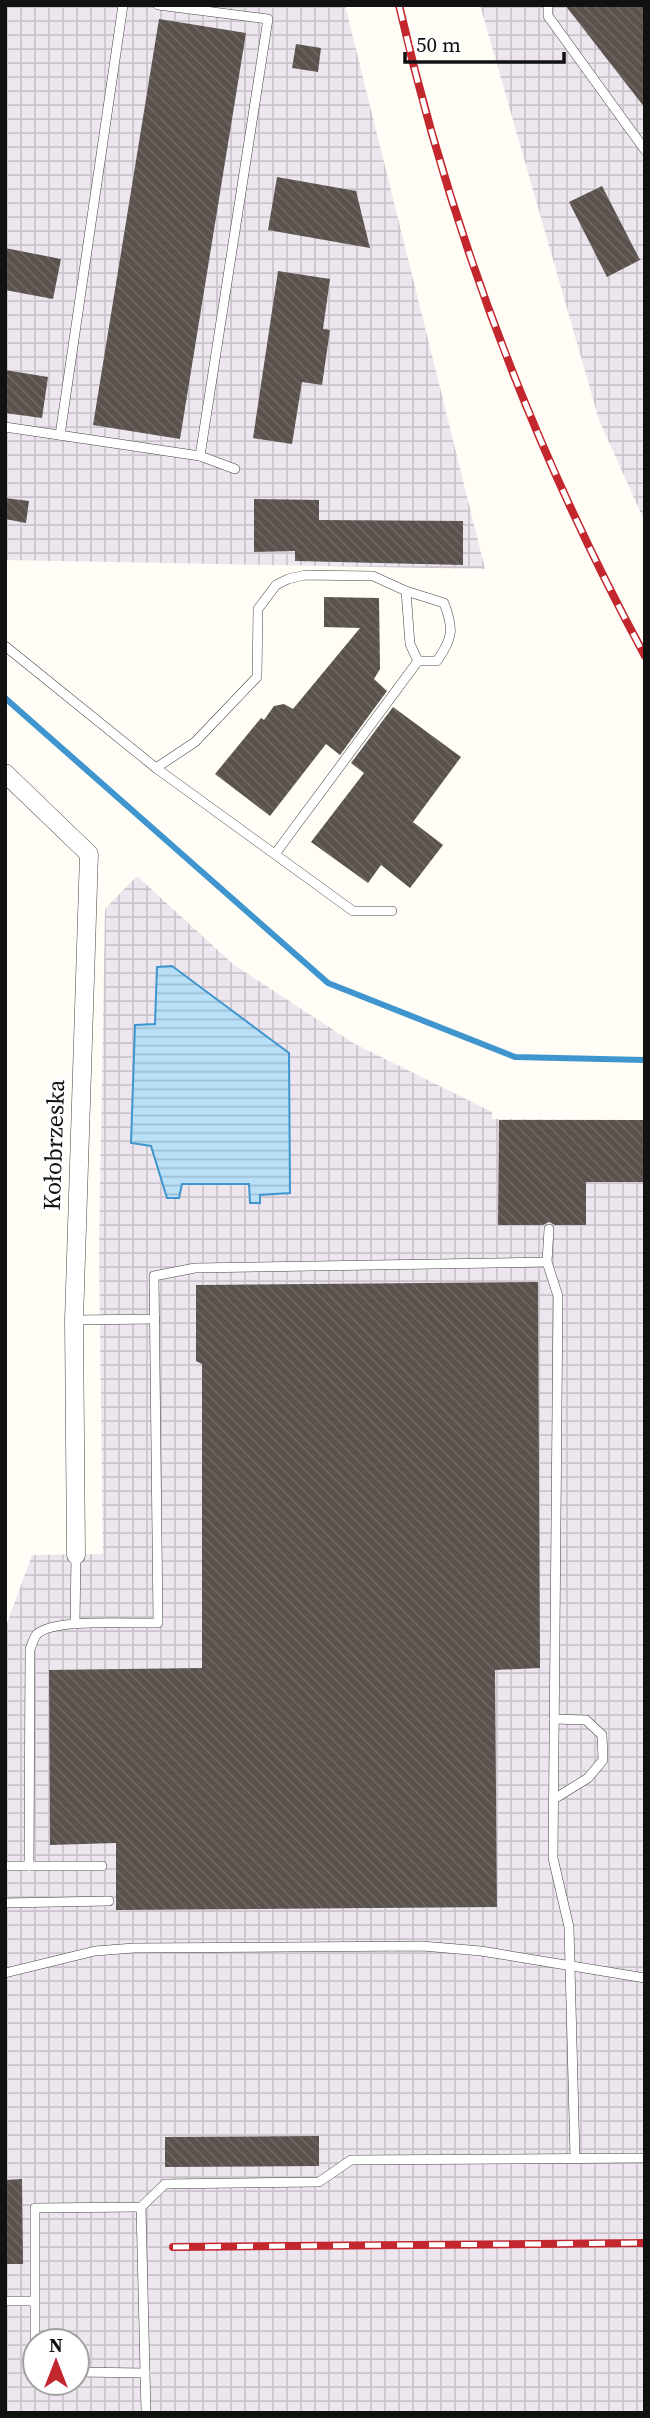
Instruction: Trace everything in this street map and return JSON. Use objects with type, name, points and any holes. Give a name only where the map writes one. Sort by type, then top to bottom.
[{"type":"street","name":"Kołobrzeska","points":[[5,773],[89,854],[74,1320],[76,1555]]},
{"type":"lane","points":[[60,435],[123,5]]},
{"type":"lane","points":[[158,5],[268,19],[200,456]]},
{"type":"lane","points":[[548,5],[548,16],[645,150]]},
{"type":"lane","points":[[5,427],[200,456],[235,469]]},
{"type":"lane","points":[[156,768],[195,742],[257,677],[258,610],[276,585],[288,579],[304,575],[373,576],[406,592],[444,603],[452,624],[448,645],[437,661],[418,661]]},
{"type":"lane","points":[[406,592],[410,644],[418,661]]},
{"type":"lane","points":[[5,646],[156,768],[353,911],[392,912]]},
{"type":"lane","points":[[275,854],[418,661]]},
{"type":"lane","points":[[548,1229],[547,1262],[558,1296],[553,1858],[569,1927],[575,2158]]},
{"type":"lane","points":[[29,1866],[30,1649],[36,1635],[51,1627],[75,1624],[158,1623],[155,1276],[195,1268],[547,1262]]},
{"type":"lane","points":[[74,1320],[155,1319]]},
{"type":"lane","points":[[75,1624],[76,1555]]},
{"type":"lane","points":[[554,1719],[586,1720],[603,1735],[603,1760],[588,1778],[554,1799]]},
{"type":"lane","points":[[5,1866],[102,1866]]},
{"type":"lane","points":[[5,1903],[109,1901]]},
{"type":"lane","points":[[5,1973],[95,1951],[134,1948],[422,1945],[481,1951],[645,1978]]},
{"type":"lane","points":[[34,2327],[35,2208],[141,2207],[165,2184],[319,2182],[351,2160],[645,2158]]},
{"type":"lane","points":[[141,2207],[146,2413]]},
{"type":"lane","points":[[5,2301],[34,2301]]},
{"type":"lane","points":[[91,2372],[145,2373]]},
{"type":"shaded area","points":[[5,5],[345,5],[485,569],[5,560]]},
{"type":"shaded area","points":[[480,5],[645,5],[645,522],[599,420]]},
{"type":"shaded area","points":[[137,876],[234,965],[355,1044],[492,1112],[492,1119],[645,1120],[645,2413],[5,2413],[5,1629],[32,1555],[103,1554],[99,1251],[105,909]]},
{"type":"water","points":[[172,966],[289,1053],[290,1193],[260,1195],[260,1203],[250,1203],[249,1184],[182,1184],[179,1198],[167,1198],[151,1146],[131,1143],[135,1025],[155,1024],[157,967]]},
{"type":"building","points":[[565,5],[645,5],[645,108]]},
{"type":"building","points":[[159,19],[246,33],[180,439],[93,425]]},
{"type":"building","points":[[296,44],[321,48],[318,72],[292,68]]},
{"type":"building","points":[[277,177],[356,191],[370,248],[268,230]]},
{"type":"building","points":[[602,186],[640,260],[607,277],[569,202]]},
{"type":"building","points":[[5,248],[61,259],[53,299],[5,290]]},
{"type":"building","points":[[278,271],[330,279],[323,329],[330,330],[322,385],[302,382],[292,444],[253,438]]},
{"type":"building","points":[[5,370],[48,377],[42,418],[5,413]]},
{"type":"building","points":[[5,498],[29,501],[26,523],[5,519]]},
{"type":"building","points":[[254,499],[319,500],[319,520],[463,521],[463,565],[295,561],[295,551],[254,552]]},
{"type":"building","points":[[324,597],[379,598],[380,669],[374,679],[387,691],[340,755],[326,744],[270,816],[215,774],[274,706],[284,704],[293,709],[360,628],[324,627]]},
{"type":"building","points":[[393,707],[461,757],[413,822],[443,845],[410,888],[381,865],[368,883],[311,842],[364,773],[351,763]]},
{"type":"building","points":[[499,1120],[645,1120],[645,1182],[586,1182],[586,1225],[555,1225],[549,1222],[543,1225],[498,1225]]},
{"type":"building","points":[[538,1282],[540,1668],[495,1670],[497,1907],[116,1910],[116,1843],[50,1845],[49,1670],[202,1668],[202,1364],[196,1361],[196,1285]]},
{"type":"building","points":[[319,2136],[319,2166],[165,2167],[165,2137]]},
{"type":"building","points":[[22,2179],[23,2264],[5,2264],[5,2180]]},
{"type":"waterway","points":[[5,698],[328,983],[515,1057],[645,1060]]},
{"type":"railway","points":[[399,5],[444,174],[500,339],[567,500],[645,656]]},
{"type":"railway","points":[[173,2247],[645,2243]]}]
